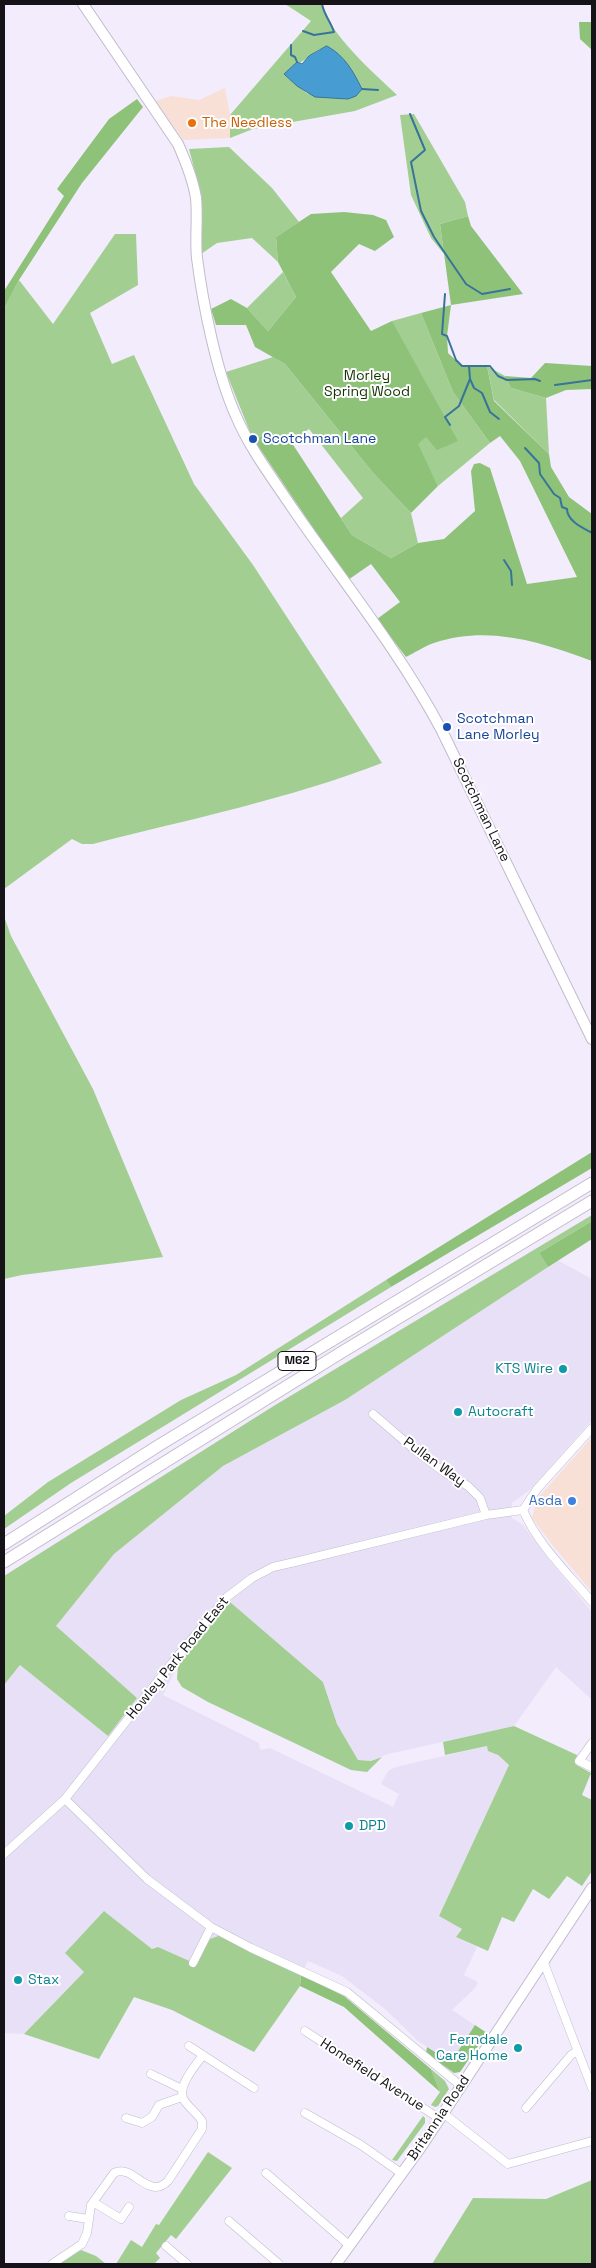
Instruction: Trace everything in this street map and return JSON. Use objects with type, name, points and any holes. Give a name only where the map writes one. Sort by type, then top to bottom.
[{"type":"highway","name":"M62","points":[[4,1544],[202,1419],[592,1183]]},
{"type":"highway","name":"M62","points":[[4,1562],[342,1352],[592,1201]]},
{"type":"main road","name":"Scotchman Lane","points":[[83,4],[178,144],[188,167],[196,198],[197,258],[222,375],[236,416],[279,488],[421,692],[476,799],[592,1039]]},
{"type":"main road","name":"Britannia Road","points":[[336,2264],[442,2116],[592,1888]]},
{"type":"main road","name":"Britannia Road","points":[[331,2264],[348,2245]]},
{"type":"street","name":"Pullan Way","points":[[373,1414],[423,1456],[468,1486],[480,1498],[486,1515]]},
{"type":"street","points":[[592,1428],[537,1489],[523,1510],[529,1524],[540,1540],[592,1602]]},
{"type":"street","name":"Howley Park Road East","points":[[4,1854],[65,1799],[172,1663],[227,1597],[252,1578],[273,1568],[294,1562],[486,1515],[523,1510]]},
{"type":"street","points":[[592,1743],[579,1761],[592,1767]]},
{"type":"street","points":[[65,1799],[147,1879],[211,1927],[251,1948],[347,1992],[461,2086]]},
{"type":"street","points":[[193,1963],[211,1927]]},
{"type":"street","points":[[544,1963],[592,2088]]},
{"type":"street","name":"Homefield Avenue","points":[[305,2032],[442,2116],[508,2164],[592,2141]]},
{"type":"street","points":[[189,2046],[254,2088]]},
{"type":"street","points":[[526,2108],[571,2055],[577,2051]]},
{"type":"street","points":[[126,2118],[136,2123],[142,2123],[152,2117],[159,2105],[182,2093],[203,2055]]},
{"type":"street","points":[[52,2264],[82,2244],[87,2233],[88,2219],[93,2202],[110,2176],[118,2171],[151,2187],[164,2184],[202,2129],[202,2123],[182,2093],[151,2074]]},
{"type":"street","points":[[305,2113],[361,2146],[401,2174]]},
{"type":"street","points":[[266,2173],[348,2245]]},
{"type":"street","points":[[93,2202],[121,2219],[129,2207]]},
{"type":"street","points":[[69,2216],[88,2219]]},
{"type":"street","points":[[229,2221],[279,2264]]},
{"type":"street","points":[[166,2246],[187,2264]]},
{"type":"shaded area","points":[[225,88],[230,115],[230,138],[183,140],[156,101],[171,96],[199,100]]},
{"type":"shaded area","points":[[557,1260],[592,1279],[592,1420],[530,1490],[512,1503],[512,1518],[523,1525],[592,1612],[592,1700],[556,1667],[514,1726],[388,1754],[371,1761],[358,1760],[337,1724],[323,1681],[178,1665],[163,1695],[259,1743],[260,1750],[270,1748],[393,1807],[399,1794],[381,1784],[388,1771],[396,1767],[487,1746],[489,1751],[498,1755],[509,1765],[439,1916],[462,1929],[456,1937],[477,1947],[464,1975],[478,1982],[475,1988],[452,2010],[475,2025],[451,2062],[418,2041],[385,2009],[342,1976],[308,1961],[301,1975],[244,1949],[221,1935],[196,1965],[158,1947],[152,1949],[104,1911],[84,1972],[24,2034],[4,2033],[4,1685],[20,1665],[107,1735],[137,1698],[55,1626],[114,1554],[223,1466],[345,1400]]},
{"type":"shaded area","points":[[592,1437],[592,1592],[532,1518],[537,1499]]},
{"type":"green space","points":[[285,4],[322,4],[333,28],[365,65],[397,95],[355,111],[253,129],[230,138],[230,115],[311,21]],"holes":[[[320,49],[308,94],[284,74]]]},
{"type":"green space","points":[[579,22],[592,22],[592,50],[580,39]]},
{"type":"green space","points":[[137,99],[143,107],[82,183],[19,280],[4,309],[4,291],[64,196],[57,189],[109,119]]},
{"type":"green space","points":[[414,114],[465,202],[468,216],[440,224],[444,254],[431,238],[411,195],[400,115]]},
{"type":"green space","points":[[229,147],[272,188],[299,222],[276,237],[278,262],[252,238],[217,243],[201,254],[202,198],[189,149]]},
{"type":"green space","name":"Morley Spring Wood","points":[[344,212],[373,215],[386,220],[394,237],[375,251],[359,244],[331,272],[371,331],[392,321],[458,441],[437,450],[426,437],[418,444],[438,486],[411,513],[374,474],[285,364],[255,347],[246,325],[216,325],[211,309],[231,299],[247,308],[268,331],[296,297],[278,262],[276,237],[311,214]]},
{"type":"green space","points":[[468,216],[471,226],[523,294],[451,305],[440,224]]},
{"type":"green space","points":[[115,234],[136,234],[138,285],[90,313],[112,364],[134,355],[194,484],[253,565],[382,763],[275,798],[93,844],[82,844],[72,839],[4,889],[4,309],[19,280],[53,324]]},
{"type":"green space","points":[[283,272],[296,297],[268,331],[247,308]]},
{"type":"green space","points":[[451,305],[447,336],[448,353],[462,366],[487,366],[494,401],[549,454],[551,467],[569,497],[592,514],[592,661],[534,642],[494,636],[454,638],[430,644],[406,657],[377,619],[400,602],[371,564],[348,580],[252,437],[288,437],[352,535],[391,558],[418,543],[444,539],[475,511],[471,471],[474,464],[480,463],[490,468],[527,584],[577,577],[520,461],[500,436],[490,443],[453,392],[421,313]]},
{"type":"green space","points":[[421,313],[453,392],[490,443],[438,486],[417,444],[426,436],[392,321]]},
{"type":"green space","points":[[273,357],[285,364],[374,474],[411,513],[418,543],[391,558],[352,535],[341,518],[363,498],[309,429],[291,442],[288,437],[252,437],[226,372]]},
{"type":"green space","points":[[545,363],[592,366],[592,389],[566,390],[546,398],[511,388],[505,376],[531,378]]},
{"type":"green space","points":[[487,366],[505,376],[511,388],[546,398],[549,454],[494,400]]},
{"type":"green space","points":[[4,916],[11,936],[93,1089],[163,1257],[4,1279]]},
{"type":"green space","points":[[592,1152],[592,1168],[391,1287],[386,1280]]},
{"type":"green space","points":[[592,1215],[592,1221],[539,1253],[548,1267],[345,1400],[223,1466],[114,1554],[56,1626],[137,1698],[108,1736],[20,1665],[4,1685],[4,1576],[272,1407]]},
{"type":"green space","points":[[592,1221],[592,1239],[548,1267],[539,1253]]},
{"type":"green space","points":[[386,1280],[391,1287],[71,1483],[4,1529],[4,1516],[48,1482],[181,1400],[236,1375]]},
{"type":"green space","points":[[230,1602],[323,1682],[337,1724],[358,1760],[371,1761],[382,1757],[367,1772],[351,1770],[208,1702],[182,1687],[177,1679],[178,1665]]},
{"type":"green space","points":[[514,1726],[577,1755],[575,1764],[591,1773],[582,1795],[592,1800],[592,1871],[582,1886],[567,1876],[549,1899],[533,1889],[514,1922],[502,1917],[488,1951],[456,1937],[462,1929],[439,1916],[509,1765],[498,1755],[488,1751],[487,1746],[445,1755],[443,1742]]},
{"type":"green space","points":[[104,1911],[152,1949],[158,1947],[196,1964],[210,1939],[221,1935],[244,1949],[301,1975],[300,1986],[254,2052],[172,2010],[134,1997],[99,2059],[24,2034],[84,1972],[65,1953]]},
{"type":"green space","points":[[301,1975],[344,1996],[431,2069],[440,2092],[344,2007],[300,1986]]},
{"type":"green space","points":[[475,2025],[487,2033],[460,2072],[454,2073],[426,2053],[427,2047],[451,2062]]},
{"type":"green space","points":[[431,2069],[445,2081],[449,2089],[438,2106],[435,2107],[431,2105],[440,2092]]},
{"type":"green space","points":[[423,2116],[425,2123],[397,2161],[392,2160]]},
{"type":"green space","points":[[208,2152],[232,2168],[176,2239],[171,2235],[156,2253],[160,2258],[154,2264],[116,2264],[131,2240],[142,2247],[156,2224],[159,2225]]},
{"type":"green space","points":[[592,2180],[592,2264],[432,2264],[473,2198],[546,2199]]},
{"type":"green space","points":[[81,2250],[96,2256],[106,2264],[59,2264]]},
{"type":"water","points":[[327,46],[344,59],[355,76],[362,89],[356,96],[348,99],[315,97],[297,86],[284,74],[297,62],[302,64],[309,56]]},
{"type":"waterway","points":[[303,31],[314,35],[334,32],[322,4]]},
{"type":"waterway","points":[[291,45],[291,55],[295,57],[297,62]]},
{"type":"waterway","points":[[362,89],[378,90]]},
{"type":"waterway","points":[[410,114],[425,150],[411,162],[421,211],[434,237],[466,284],[482,294],[510,289]]},
{"type":"waterway","points":[[445,294],[442,334],[447,336],[456,360],[462,366],[490,366],[498,376],[507,380],[535,379],[540,381]]},
{"type":"waterway","points":[[469,366],[470,379],[474,388],[482,393],[490,412],[499,419]]},
{"type":"waterway","points":[[450,425],[445,417],[459,406],[470,379]]},
{"type":"waterway","points":[[555,385],[592,380]]},
{"type":"waterway","points":[[525,448],[539,463],[540,474],[554,494],[560,498],[562,507],[567,509],[570,517],[576,524],[592,533]]},
{"type":"waterway","points":[[504,560],[511,571],[512,585]]},
{"type":"place","name":"The Needless","points":[[192,123]]},
{"type":"place","name":"Scotchman Lane","points":[[253,439]]},
{"type":"place","name":"Scotchman Lane Morley","points":[[447,727]]},
{"type":"place","name":"KTS Wire","points":[[563,1369]]},
{"type":"place","name":"Autocraft","points":[[458,1412]]},
{"type":"place","name":"Asda","points":[[572,1501]]},
{"type":"place","name":"DPD","points":[[349,1826]]},
{"type":"place","name":"Stax","points":[[18,1980]]},
{"type":"place","name":"Ferndale Care Home","points":[[518,2048]]}]
